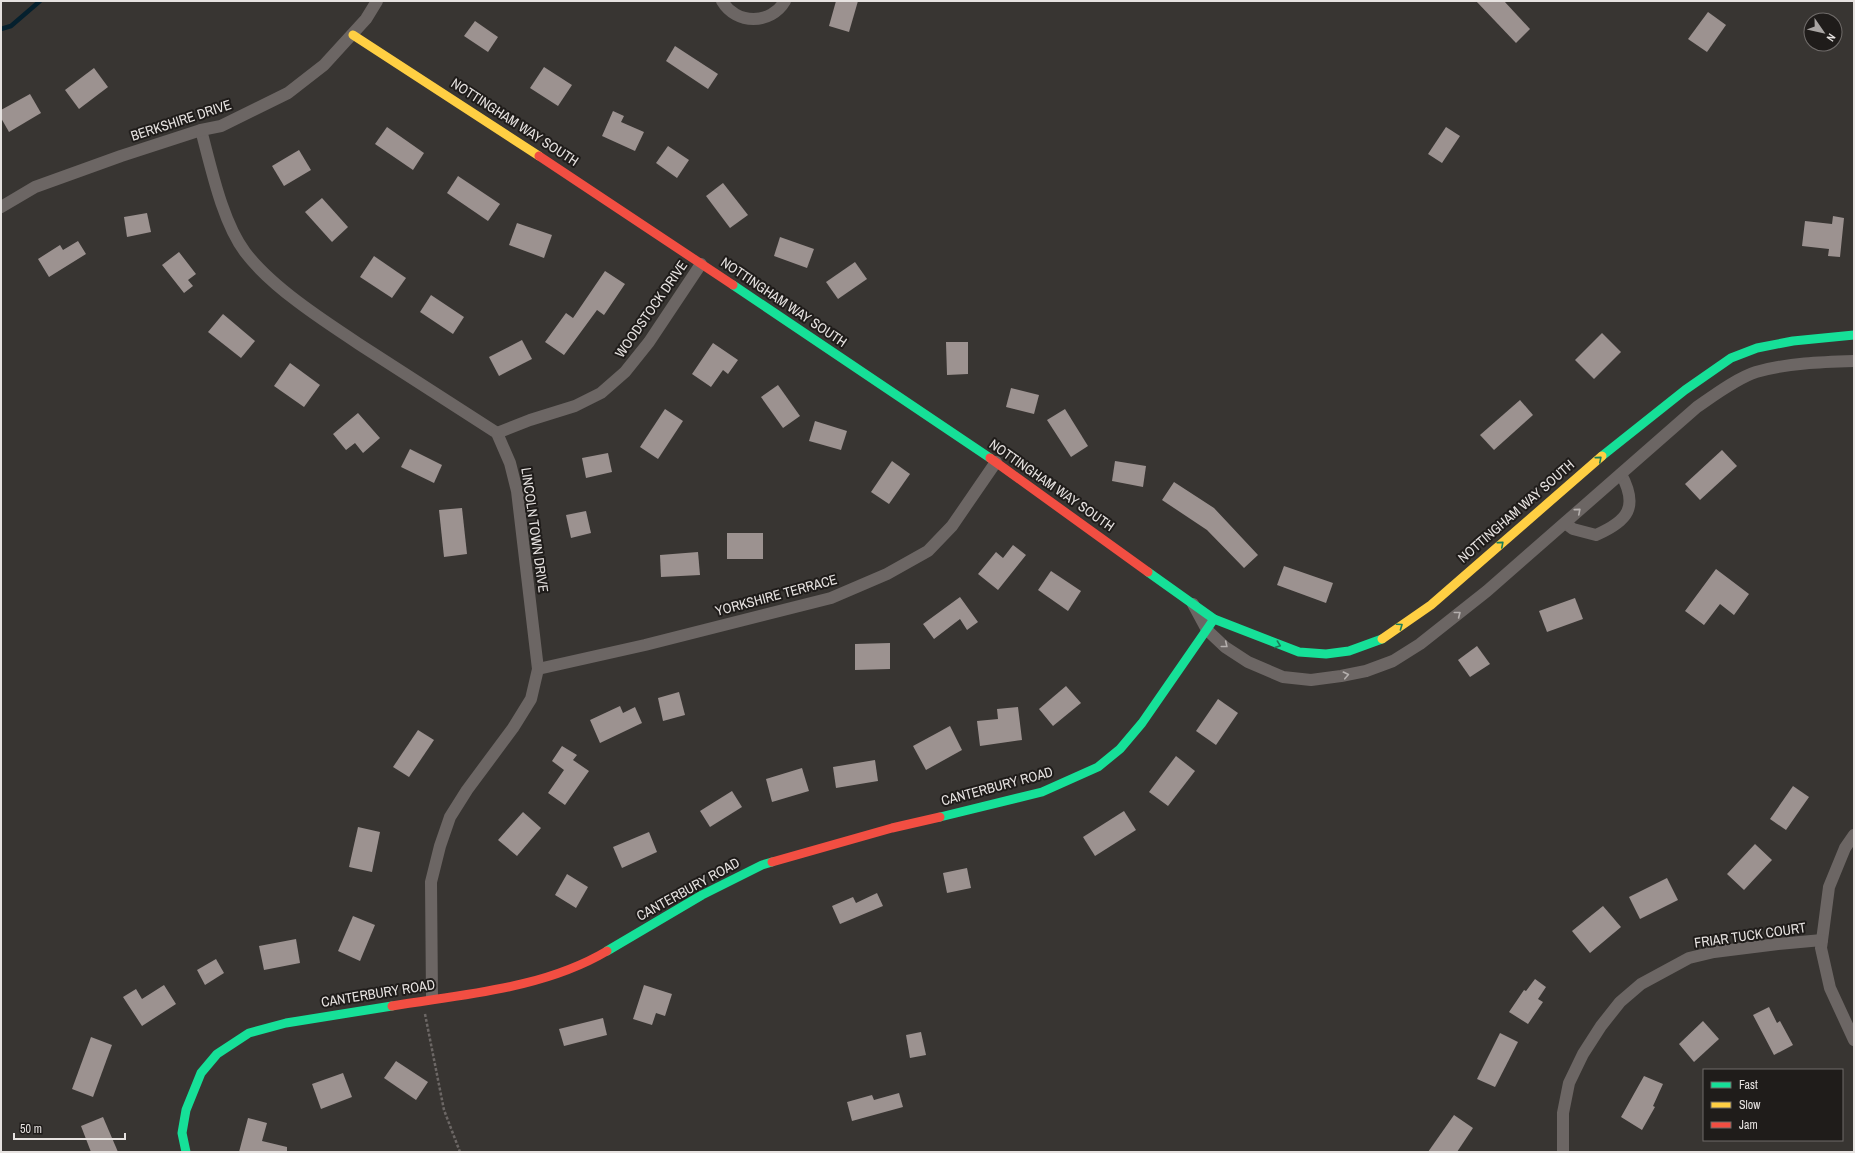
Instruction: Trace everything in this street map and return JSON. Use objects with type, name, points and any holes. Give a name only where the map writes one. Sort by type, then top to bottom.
[{"type":"street","name":"BERKSHIRE DRIVE","points":[[1,207],[35,187],[121,156],[201,130],[221,126],[288,93],[324,66],[353,34],[377,1]]},
{"type":"street","points":[[722,1],[729,10],[737,15],[754,19],[770,15],[778,10],[785,1]]},
{"type":"street","name":"NOTTINGHAM WAY SOUTH","points":[[353,34],[586,187],[996,462],[1214,619],[1299,652],[1326,654],[1349,651],[1379,641],[1430,605],[1620,441],[1685,390],[1731,358],[1757,348],[1771,345],[1793,341],[1854,335]]},
{"type":"street","points":[[201,130],[216,185],[230,223],[244,251],[265,275],[327,323],[497,433]]},
{"type":"street","name":"WOODSTOCK DRIVE","points":[[497,433],[530,420],[576,406],[601,393],[625,372],[648,342],[701,264]]},
{"type":"street","name":"NOTTINGHAM WAY SOUTH","points":[[1193,604],[1207,630],[1225,647],[1248,662],[1284,677],[1311,680],[1366,671],[1394,661],[1420,644],[1487,591],[1697,407],[1717,393],[1755,373],[1808,362],[1854,362]]},
{"type":"street","name":"LINCOLN TOWN DRIVE","points":[[428,999],[430,882],[440,846],[450,817],[467,790],[513,728],[532,699],[538,669],[517,491],[510,463],[497,433]]},
{"type":"street","name":"YORKSHIRE TERRACE","points":[[538,669],[645,645],[831,598],[887,574],[928,551],[952,526],[996,462]]},
{"type":"street","points":[[1565,523],[1573,529],[1596,535],[1621,522],[1628,511],[1630,496],[1621,474]]},
{"type":"street","name":"CANTERBURY ROAD","points":[[186,1152],[182,1132],[186,1110],[201,1073],[217,1054],[249,1033],[286,1023],[524,984],[573,968],[602,954],[702,894],[762,865],[892,828],[1042,792],[1098,767],[1120,749],[1142,723],[1214,619]]},
{"type":"street","points":[[1854,835],[1845,848],[1829,887],[1821,948],[1830,988],[1854,1040]]},
{"type":"street","name":"FRIAR TUCK COURT","points":[[1563,1152],[1563,1113],[1569,1083],[1583,1054],[1601,1026],[1620,1002],[1641,984],[1689,958],[1714,952],[1822,940]]},
{"type":"path","points":[[428,999],[444,1110],[460,1152]]},
{"type":"building","points":[[836,1],[858,1],[849,32],[829,26]]},
{"type":"building","points":[[1476,1],[1504,1],[1530,29],[1516,43]]},
{"type":"building","points":[[1708,12],[1726,25],[1707,52],[1688,39]]},
{"type":"building","points":[[475,21],[498,37],[488,52],[464,36]]},
{"type":"building","points":[[675,46],[718,74],[708,89],[666,61]]},
{"type":"building","points":[[544,67],[572,85],[558,106],[530,88]]},
{"type":"building","points":[[94,68],[108,87],[79,109],[65,90]]},
{"type":"building","points":[[30,94],[41,113],[9,132],[1,118],[1,110]]},
{"type":"building","points":[[613,111],[624,116],[621,122],[644,132],[635,151],[602,136]]},
{"type":"building","points":[[387,127],[424,153],[413,170],[375,144]]},
{"type":"building","points":[[1446,127],[1460,136],[1442,163],[1428,154]]},
{"type":"building","points":[[668,146],[689,160],[677,178],[656,163]]},
{"type":"building","points":[[299,150],[311,170],[284,186],[272,166]]},
{"type":"building","points":[[458,176],[500,204],[488,221],[447,193]]},
{"type":"building","points":[[723,183],[748,215],[730,228],[706,196]]},
{"type":"building","points":[[322,198],[348,227],[332,242],[305,212]]},
{"type":"building","points":[[147,213],[151,232],[127,237],[124,217]]},
{"type":"building","points":[[1833,216],[1844,218],[1840,257],[1828,256],[1829,249],[1802,246],[1805,221],[1832,224]]},
{"type":"building","points":[[517,223],[552,235],[544,258],[509,245]]},
{"type":"building","points":[[780,237],[814,249],[807,268],[774,256]]},
{"type":"building","points":[[78,241],[86,254],[49,277],[38,259],[60,245],[63,250]]},
{"type":"building","points":[[179,252],[196,274],[188,280],[193,286],[184,293],[162,265]]},
{"type":"building","points":[[374,256],[406,278],[392,298],[360,277]]},
{"type":"building","points":[[855,262],[867,279],[838,299],[826,282]]},
{"type":"building","points":[[605,271],[625,284],[604,315],[597,310],[564,355],[545,342],[566,313],[573,318]]},
{"type":"building","points":[[431,295],[464,317],[453,334],[420,312]]},
{"type":"building","points":[[223,314],[255,341],[241,358],[208,332]]},
{"type":"building","points":[[1602,333],[1621,352],[1594,379],[1575,360]]},
{"type":"building","points":[[522,340],[532,359],[499,376],[489,357]]},
{"type":"building","points":[[946,342],[968,342],[968,374],[947,375]]},
{"type":"building","points":[[713,343],[738,360],[728,374],[723,370],[711,387],[692,374]]},
{"type":"building","points":[[290,363],[320,385],[304,407],[274,386]]},
{"type":"building","points":[[778,385],[800,416],[783,428],[761,397]]},
{"type":"building","points":[[1011,388],[1039,395],[1034,414],[1006,407]]},
{"type":"building","points":[[1520,400],[1533,415],[1494,450],[1480,435]]},
{"type":"building","points":[[665,409],[683,421],[658,459],[640,447]]},
{"type":"building","points":[[1065,409],[1088,446],[1071,457],[1047,420]]},
{"type":"building","points":[[358,413],[380,438],[363,453],[355,443],[346,450],[333,434]]},
{"type":"building","points":[[815,421],[847,431],[841,450],[809,441]]},
{"type":"building","points":[[410,449],[442,465],[434,483],[401,467]]},
{"type":"building","points":[[1722,450],[1737,466],[1700,500],[1685,484]]},
{"type":"building","points":[[608,453],[612,472],[586,478],[582,458]]},
{"type":"building","points":[[892,461],[910,474],[889,504],[871,492]]},
{"type":"building","points":[[1115,461],[1146,466],[1143,487],[1112,481]]},
{"type":"building","points":[[1174,482],[1214,508],[1258,555],[1244,568],[1207,530],[1162,500]]},
{"type":"building","points":[[462,508],[467,554],[444,557],[439,510]]},
{"type":"building","points":[[586,511],[591,533],[571,538],[566,515]]},
{"type":"building","points":[[727,533],[763,533],[763,559],[727,559]]},
{"type":"building","points":[[1013,545],[1026,555],[998,590],[978,574],[996,552],[1003,558]]},
{"type":"building","points":[[698,552],[700,575],[661,577],[660,555]]},
{"type":"building","points":[[1284,566],[1333,583],[1326,603],[1277,585]]},
{"type":"building","points":[[1716,569],[1749,594],[1734,615],[1720,604],[1704,625],[1685,611]]},
{"type":"building","points":[[1051,571],[1081,591],[1068,611],[1038,590]]},
{"type":"building","points":[[960,597],[978,622],[967,630],[960,619],[934,639],[923,624]]},
{"type":"building","points":[[1575,598],[1583,619],[1547,632],[1539,611]]},
{"type":"building","points":[[890,643],[890,669],[855,670],[855,644]]},
{"type":"building","points":[[1477,646],[1490,664],[1470,677],[1458,660]]},
{"type":"building","points":[[1066,686],[1081,703],[1053,726],[1039,709]]},
{"type":"building","points":[[679,692],[685,715],[663,721],[658,698]]},
{"type":"building","points":[[1218,699],[1238,713],[1216,745],[1196,731]]},
{"type":"building","points":[[620,706],[623,713],[635,707],[642,723],[600,743],[590,720]]},
{"type":"building","points":[[1018,707],[1022,740],[980,746],[977,721],[998,719],[997,709]]},
{"type":"building","points":[[950,726],[962,750],[926,770],[913,746]]},
{"type":"building","points":[[418,730],[434,740],[409,777],[393,767]]},
{"type":"building","points":[[562,746],[577,755],[573,760],[589,771],[565,805],[548,793],[564,770],[552,761]]},
{"type":"building","points":[[1176,756],[1195,771],[1168,806],[1149,792]]},
{"type":"building","points":[[875,760],[878,781],[836,788],[833,767]]},
{"type":"building","points":[[802,768],[809,791],[772,802],[766,779]]},
{"type":"building","points":[[1793,786],[1809,797],[1786,830],[1770,819]]},
{"type":"building","points":[[732,791],[742,807],[710,827],[700,811]]},
{"type":"building","points":[[1124,811],[1136,830],[1095,856],[1083,837]]},
{"type":"building","points":[[523,812],[541,828],[517,856],[498,840]]},
{"type":"building","points":[[358,827],[380,832],[372,872],[349,867]]},
{"type":"building","points":[[649,832],[657,852],[622,868],[613,847]]},
{"type":"building","points":[[1755,844],[1772,860],[1744,890],[1727,874]]},
{"type":"building","points":[[967,868],[971,888],[947,893],[943,873]]},
{"type":"building","points":[[567,874],[588,887],[576,908],[555,895]]},
{"type":"building","points":[[1667,878],[1678,900],[1640,919],[1629,897]]},
{"type":"building","points":[[877,893],[883,906],[840,924],[832,906],[853,897],[856,903]]},
{"type":"building","points":[[1603,906],[1621,927],[1590,953],[1572,931]]},
{"type":"building","points":[[353,916],[375,925],[360,961],[338,951]]},
{"type":"building","points":[[296,939],[300,963],[264,970],[259,946]]},
{"type":"building","points":[[216,959],[224,973],[205,985],[197,970]]},
{"type":"building","points":[[1535,979],[1546,987],[1538,999],[1543,1002],[1528,1024],[1509,1012],[1524,990],[1526,991]]},
{"type":"building","points":[[164,985],[176,1004],[142,1026],[123,997],[136,989],[142,999]]},
{"type":"building","points":[[644,985],[672,994],[665,1016],[656,1013],[652,1025],[633,1019]]},
{"type":"building","points":[[1769,1007],[1777,1023],[1780,1021],[1793,1045],[1774,1055],[1753,1015]]},
{"type":"building","points":[[603,1018],[607,1035],[564,1046],[559,1029]]},
{"type":"building","points":[[1703,1021],[1719,1039],[1694,1062],[1679,1044]]},
{"type":"building","points":[[921,1032],[926,1055],[910,1058],[906,1035]]},
{"type":"building","points":[[1500,1033],[1518,1042],[1495,1087],[1477,1079]]},
{"type":"building","points":[[91,1037],[112,1045],[93,1097],[72,1089]]},
{"type":"building","points":[[396,1061],[428,1082],[416,1100],[384,1078]]},
{"type":"building","points":[[343,1073],[352,1097],[321,1109],[312,1084]]},
{"type":"building","points":[[1644,1076],[1663,1084],[1653,1106],[1655,1107],[1642,1130],[1621,1117]]},
{"type":"building","points":[[899,1093],[903,1107],[852,1121],[847,1102],[872,1095],[874,1100]]},
{"type":"building","points":[[1454,1115],[1473,1128],[1457,1152],[1428,1152]]},
{"type":"building","points":[[103,1117],[118,1152],[91,1152],[81,1126]]},
{"type":"building","points":[[248,1118],[267,1123],[262,1141],[287,1147],[287,1152],[239,1152]]},
{"type":"waterway","points":[[1,29],[11,26],[40,1]]},
{"type":"traffic: fast","points":[[733,285],[990,458]]},
{"type":"traffic: fast","points":[[1602,456],[1685,390],[1731,358],[1757,348],[1793,341],[1854,335]]},
{"type":"traffic: fast","points":[[1148,572],[1214,619],[1299,652],[1326,654],[1349,651],[1382,639]]},
{"type":"traffic: fast","points":[[940,817],[1042,792],[1098,767],[1120,749],[1142,723],[1214,619]]},
{"type":"traffic: fast","points":[[607,951],[702,895],[762,865],[772,862]]},
{"type":"traffic: fast","points":[[186,1152],[182,1133],[186,1110],[201,1073],[217,1054],[249,1033],[286,1023],[392,1006]]},
{"type":"traffic: slow","points":[[353,35],[539,156]]},
{"type":"traffic: slow","points":[[1382,639],[1431,605],[1602,456]]},
{"type":"traffic: jam","points":[[539,156],[733,285]]},
{"type":"traffic: jam","points":[[990,458],[1148,572]]},
{"type":"traffic: jam","points":[[772,862],[892,828],[940,817]]},
{"type":"traffic: jam","points":[[392,1006],[475,993],[530,982],[557,974],[582,964],[607,951]]}]
